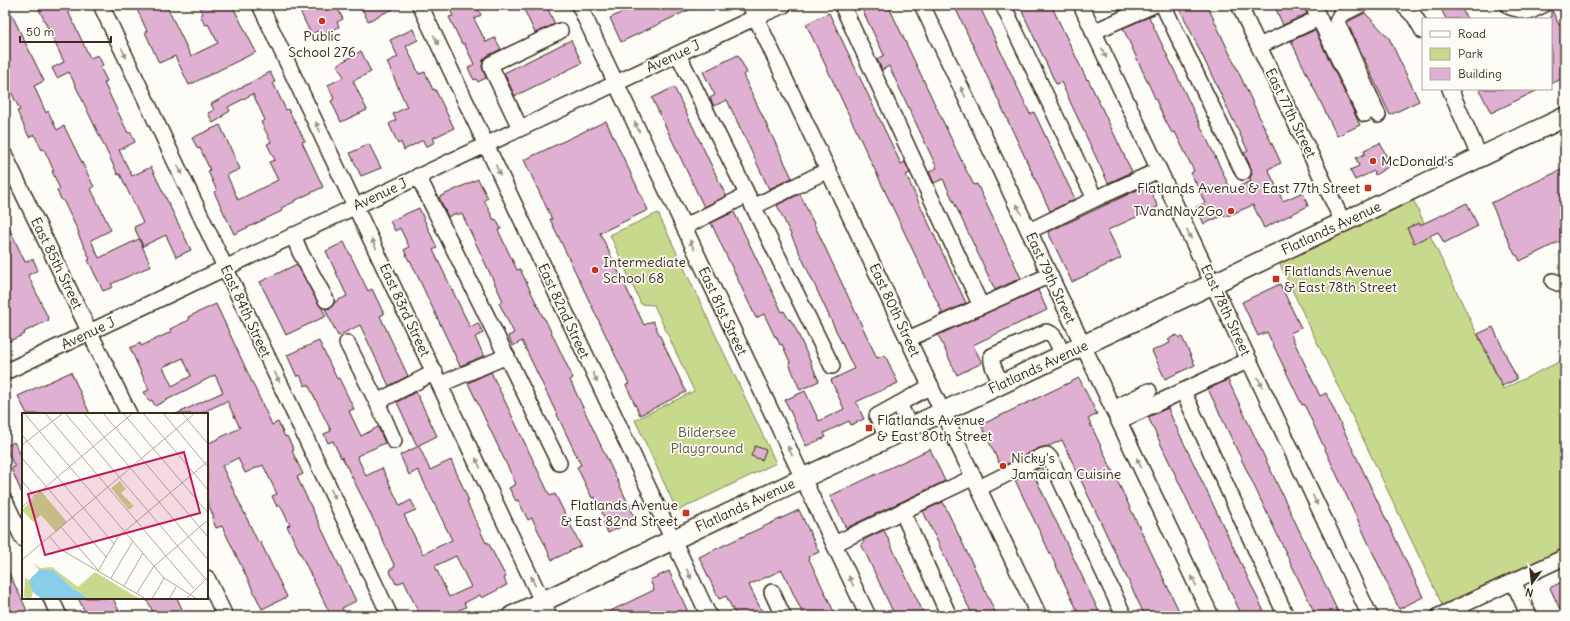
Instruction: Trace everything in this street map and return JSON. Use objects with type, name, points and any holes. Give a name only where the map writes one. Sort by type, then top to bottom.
[{"type":"main road","name":"Flatlands Avenue","points":[[512,616],[546,609],[672,539],[1565,118]]},
{"type":"street","name":"East 84th Street","points":[[101,5],[390,616]]},
{"type":"street","name":"East 83rd Street","points":[[260,5],[438,378],[546,609]]},
{"type":"street","name":"East 82nd Street","points":[[420,5],[672,539],[703,614]]},
{"type":"street","name":"East 81st Street","points":[[579,5],[868,616]]},
{"type":"street","name":"Avenue J","points":[[5,372],[678,54],[753,11],[784,5]]},
{"type":"street","points":[[842,5],[981,306]]},
{"type":"street","name":"East 79th Street","points":[[922,5],[1211,616]]},
{"type":"street","points":[[1003,5],[1095,199]]},
{"type":"street","name":"East 78th Street","points":[[1081,5],[1370,616]]},
{"type":"street","points":[[1093,32],[1154,5]]},
{"type":"street","points":[[1162,5],[1243,172]]},
{"type":"street","name":"East 77th Street","points":[[1239,5],[1343,222]]},
{"type":"street","points":[[1258,46],[1316,11],[1372,115],[1337,22],[1340,15],[1360,5]]},
{"type":"street","points":[[1403,5],[1415,17],[1422,29]]},
{"type":"street","points":[[1508,5],[1510,7],[1529,12],[1543,5]]},
{"type":"street","name":"East 80th Street","points":[[753,11],[1039,616]]},
{"type":"street","points":[[520,128],[494,74],[491,64],[560,31]]},
{"type":"street","points":[[678,54],[832,366]]},
{"type":"street","points":[[1450,90],[1480,158]]},
{"type":"street","name":"East 85th Street","points":[[5,156],[129,413]]},
{"type":"street","points":[[684,227],[828,170]]},
{"type":"street","points":[[1029,230],[1159,170]]},
{"type":"street","points":[[418,176],[560,463]]},
{"type":"street","points":[[293,235],[300,252],[326,300]]},
{"type":"street","points":[[908,339],[1050,276]]},
{"type":"street","points":[[1002,384],[992,365],[992,356],[1046,332],[1051,332],[1054,336],[1062,355]]},
{"type":"street","points":[[347,343],[377,402],[394,441]]},
{"type":"street","points":[[377,402],[438,378],[507,356]]},
{"type":"street","points":[[1116,415],[1183,391],[1249,360]]},
{"type":"street","points":[[887,438],[877,416],[931,386]]},
{"type":"street","points":[[1116,415],[1149,391]]},
{"type":"street","points":[[1183,391],[1286,616]]},
{"type":"street","points":[[899,404],[910,427]]},
{"type":"street","points":[[834,544],[902,511],[1043,456],[1047,456],[1050,458],[1124,616]]},
{"type":"street","points":[[5,501],[22,537]]},
{"type":"street","points":[[902,511],[950,616]]},
{"type":"street","points":[[1439,616],[1565,557]]},
{"type":"street","points":[[208,580],[225,616]]},
{"type":"street","points":[[1513,581],[1529,616]]},
{"type":"street","points":[[772,592],[783,616]]},
{"type":"street","points":[[52,599],[60,616]]},
{"type":"green space","points":[[1409,191],[1503,389],[1565,359],[1565,557],[1446,613],[1275,254]]},
{"type":"green space","name":"Bildersee Playground","points":[[658,213],[776,463],[677,511],[635,420],[694,391],[654,305],[641,304],[610,235]]},
{"type":"building","points":[[5,5],[7,5],[44,81],[34,86],[46,113],[48,111],[57,130],[64,126],[94,187],[91,189],[111,230],[91,240],[99,258],[139,239],[151,266],[111,284],[113,287],[103,291],[88,260],[90,259],[78,234],[79,233],[57,191],[60,189],[44,149],[42,150],[34,134],[29,137],[17,111],[20,110],[6,82],[11,80],[5,68]]},
{"type":"building","points":[[37,5],[65,5],[90,58],[98,55],[103,65],[100,67],[107,81],[104,83],[128,133],[131,132],[135,142],[119,150],[132,176],[151,167],[191,250],[176,257],[166,235],[143,246],[134,227],[143,223],[120,174],[118,175],[69,72],[57,78],[52,68],[64,62]]},
{"type":"building","points":[[135,5],[166,5],[191,56],[218,43],[208,24],[205,25],[200,15],[203,14],[199,5],[232,5],[256,52],[189,85],[175,56],[159,63]]},
{"type":"building","name":"Public School 276","points":[[297,5],[336,5],[343,19],[337,22],[339,27],[320,36],[318,31],[311,34]]},
{"type":"building","points":[[360,5],[401,5],[368,21]]},
{"type":"building","points":[[448,5],[476,5],[481,15],[474,19],[486,42],[495,38],[501,49],[487,56],[483,60],[482,67],[486,78],[478,82],[476,79],[474,80],[468,68],[474,64],[464,43],[462,44],[449,17],[453,16]]},
{"type":"building","points":[[522,5],[546,5],[555,24],[535,33]]},
{"type":"building","points":[[638,5],[699,5],[621,42],[610,18]]},
{"type":"building","points":[[860,5],[888,5],[965,168],[974,185],[977,184],[1021,278],[995,290],[943,179],[934,183],[929,172],[937,168],[889,66],[882,70],[877,59],[884,55]]},
{"type":"building","points":[[954,5],[979,5],[1030,114],[1034,112],[1075,199],[1050,211]]},
{"type":"building","points":[[1019,5],[1051,5],[1132,172],[1108,183],[1061,82],[1056,84]]},
{"type":"building","points":[[1116,5],[1132,5],[1119,11]]},
{"type":"building","points":[[1178,5],[1207,5],[1281,163],[1268,169],[1283,201],[1303,192],[1308,206],[1264,228],[1253,205],[1204,224],[1196,207],[1205,203],[1191,173],[1194,171],[1175,132],[1172,133],[1165,120],[1123,28],[1149,17],[1231,190],[1251,181],[1251,168],[1244,153],[1248,151]]},
{"type":"building","points":[[1274,5],[1303,5],[1307,14],[1283,25]]},
{"type":"building","points":[[1439,5],[1460,5],[1466,18],[1446,18]]},
{"type":"building","points":[[1551,8],[1559,25],[1565,22],[1565,77],[1552,84],[1552,18]]},
{"type":"building","points":[[829,13],[901,164],[905,162],[910,173],[906,175],[966,303],[940,315],[942,312],[806,24]]},
{"type":"building","points":[[1365,13],[1389,38],[1419,101],[1390,115],[1347,22]]},
{"type":"building","points":[[413,29],[418,40],[406,46],[419,74],[425,72],[433,90],[435,89],[454,128],[433,138],[435,142],[426,147],[423,140],[404,150],[401,142],[398,144],[389,124],[396,120],[393,114],[407,107],[387,62],[398,57],[390,40]]},
{"type":"building","points":[[1315,30],[1360,125],[1337,136],[1291,41]]},
{"type":"building","points":[[571,40],[582,63],[515,96],[504,73]]},
{"type":"building","points":[[361,51],[371,72],[353,81],[367,110],[341,122],[331,101],[334,99],[328,85],[344,77],[337,65]]},
{"type":"building","points":[[738,55],[747,73],[743,75],[792,178],[769,189],[727,100],[714,106],[710,98],[715,95],[703,72]]},
{"type":"building","points":[[270,72],[275,82],[273,83],[286,110],[288,109],[305,141],[302,142],[323,187],[281,208],[282,211],[234,234],[214,192],[217,191],[208,171],[210,170],[200,148],[198,149],[192,138],[220,125],[240,169],[227,175],[238,200],[278,180],[269,162],[275,160],[267,144],[271,142],[261,122],[265,120],[253,94],[228,107],[230,111],[213,123],[208,113],[214,110],[211,104]]},
{"type":"building","points":[[674,87],[726,196],[704,207],[652,98]]},
{"type":"building","points":[[1480,90],[1538,90],[1491,113]]},
{"type":"building","name":"Intermediate School 68","points":[[606,121],[648,210],[600,233],[644,325],[653,321],[686,392],[640,415],[626,385],[629,384],[550,219],[552,219],[524,160]]},
{"type":"building","name":"McDonald's","points":[[1380,143],[1391,165],[1375,175],[1374,171],[1355,180],[1350,170],[1359,166],[1356,158],[1365,154],[1364,150]]},
{"type":"building","points":[[369,144],[381,168],[361,176],[350,153]]},
{"type":"building","points":[[1565,168],[1565,239],[1520,261],[1517,255],[1515,255],[1491,203]]},
{"type":"building","points":[[478,179],[488,198],[484,200],[494,220],[496,219],[501,229],[498,230],[517,270],[520,269],[545,319],[573,378],[570,380],[636,520],[608,533],[603,523],[606,521],[595,497],[592,498],[577,467],[581,465],[522,341],[513,346],[508,336],[514,333],[499,303],[503,301],[462,214],[454,214],[448,217],[439,197]]},
{"type":"building","points":[[1148,185],[1158,207],[1108,230],[1121,258],[1072,282],[1048,232]]},
{"type":"building","points":[[800,194],[877,358],[885,355],[898,383],[856,402],[864,419],[851,425],[849,421],[824,433],[826,437],[806,446],[785,400],[805,391],[819,421],[844,409],[831,380],[854,369],[777,205]]},
{"type":"building","points":[[1467,203],[1478,226],[1444,243],[1438,232],[1414,243],[1407,228],[1419,223],[1420,225]]},
{"type":"building","points":[[419,208],[437,248],[433,250],[470,327],[478,323],[483,333],[475,337],[484,356],[460,366],[404,250],[409,247],[400,228],[395,231],[390,221]]},
{"type":"building","points":[[734,212],[782,312],[784,311],[795,327],[819,381],[800,390],[782,344],[780,345],[776,336],[775,337],[764,314],[756,318],[711,223]]},
{"type":"building","points":[[5,219],[25,262],[33,259],[38,270],[28,275],[49,320],[24,332],[25,334],[5,343]]},
{"type":"building","points":[[344,242],[368,291],[372,289],[384,314],[380,316],[408,376],[389,386],[360,325],[338,336],[325,309],[331,308],[335,302],[347,296],[326,251]]},
{"type":"building","points":[[297,264],[326,316],[286,335],[260,282]]},
{"type":"building","points":[[1280,284],[1301,328],[1290,333],[1320,396],[1326,393],[1423,597],[1399,609],[1304,404],[1302,405],[1267,332],[1258,336],[1242,302]]},
{"type":"building","points":[[1038,290],[1047,310],[973,345],[982,363],[957,375],[938,335]]},
{"type":"building","points":[[216,304],[272,425],[278,422],[285,437],[287,436],[294,450],[292,451],[303,474],[297,477],[356,601],[342,608],[346,616],[331,616],[287,526],[290,525],[280,505],[277,507],[272,496],[277,494],[263,465],[245,473],[238,458],[222,466],[258,542],[260,541],[287,597],[262,609],[222,526],[216,528],[212,518],[214,517],[208,504],[208,444],[240,428],[227,401],[201,413],[178,413],[223,392],[215,375],[155,406],[152,400],[149,401],[144,392],[149,390],[130,348],[140,343],[141,346],[171,332],[170,329],[189,320],[188,317]],"holes":[[[183,358],[191,376],[172,386],[163,367]]]},
{"type":"building","points":[[1493,327],[1517,379],[1502,386],[1478,334]]},
{"type":"building","points":[[1177,335],[1179,338],[1182,337],[1195,365],[1165,379],[1152,351],[1170,343],[1168,339]]},
{"type":"building","points":[[319,341],[337,379],[339,378],[354,409],[349,411],[361,436],[378,427],[385,443],[357,456],[366,476],[382,468],[400,506],[411,500],[416,510],[404,515],[423,554],[452,540],[418,470],[409,475],[400,455],[419,446],[430,470],[451,460],[469,501],[467,502],[486,543],[488,542],[506,577],[504,578],[507,585],[482,598],[480,595],[464,603],[466,607],[446,616],[420,616],[404,581],[396,584],[389,570],[395,567],[374,521],[333,441],[328,443],[324,434],[331,431],[308,384],[305,386],[300,375],[297,377],[287,355]],"holes":[[[456,556],[471,587],[449,597],[435,566]]]},
{"type":"building","points":[[71,372],[90,413],[26,413],[18,396]]},
{"type":"building","points":[[491,372],[550,496],[555,494],[581,546],[552,560],[532,518],[528,520],[518,500],[516,501],[509,488],[516,484],[468,383]]},
{"type":"building","points":[[1079,378],[1097,414],[1088,419],[1179,611],[1174,613],[1176,616],[1145,616],[1062,440],[1049,446],[1039,448],[1001,467],[981,425]]},
{"type":"building","points":[[1228,380],[1340,616],[1316,616],[1208,389]]},
{"type":"building","points":[[416,392],[437,436],[417,446],[397,402]]},
{"type":"building","points":[[1168,408],[1266,616],[1242,616],[1148,417]]},
{"type":"building","points":[[14,442],[22,457],[22,494],[11,468],[15,467],[5,447]]},
{"type":"building","points":[[755,446],[766,450],[762,460],[751,456]]},
{"type":"building","points":[[930,449],[945,481],[846,528],[830,496]]},
{"type":"building","points":[[1041,467],[1043,471],[1035,477],[1101,616],[1080,616],[1015,480]]},
{"type":"building","points":[[943,502],[997,616],[973,616],[956,581],[923,511]]},
{"type":"building","points":[[799,510],[819,552],[808,557],[836,616],[804,616],[782,570],[749,585],[764,616],[736,616],[726,596],[719,599],[699,557]]},
{"type":"building","points":[[884,530],[925,616],[895,616],[861,544],[864,542],[863,540]]},
{"type":"building","points":[[5,565],[24,604],[29,616],[5,616]]},
{"type":"building","points":[[669,571],[689,614],[684,616],[600,616],[654,590],[650,580]]},
{"type":"building","points":[[1565,580],[1565,616],[1563,616],[1550,588]]},
{"type":"building","points":[[78,599],[113,599],[121,616],[87,616]]},
{"type":"building","points":[[146,599],[177,599],[185,616],[155,616]]},
{"type":"place","name":"Public School 276","points":[[322,21]]},
{"type":"place","name":"McDonald's","points":[[1373,161]]},
{"type":"place","name":"Flatlands Avenue & East 77th Street","points":[[1368,188]]},
{"type":"place","name":"TVandNav2Go","points":[[1231,211]]},
{"type":"place","name":"Intermediate School 68","points":[[595,270]]},
{"type":"place","name":"Flatlands Avenue & East 78th Street","points":[[1276,279]]},
{"type":"place","name":"Flatlands Avenue & East 80th Street","points":[[869,428]]},
{"type":"place","name":"Nicky's Jamaican Cuisine","points":[[1003,466]]},
{"type":"place","name":"Flatlands Avenue & East 82nd Street","points":[[686,513]]}]
